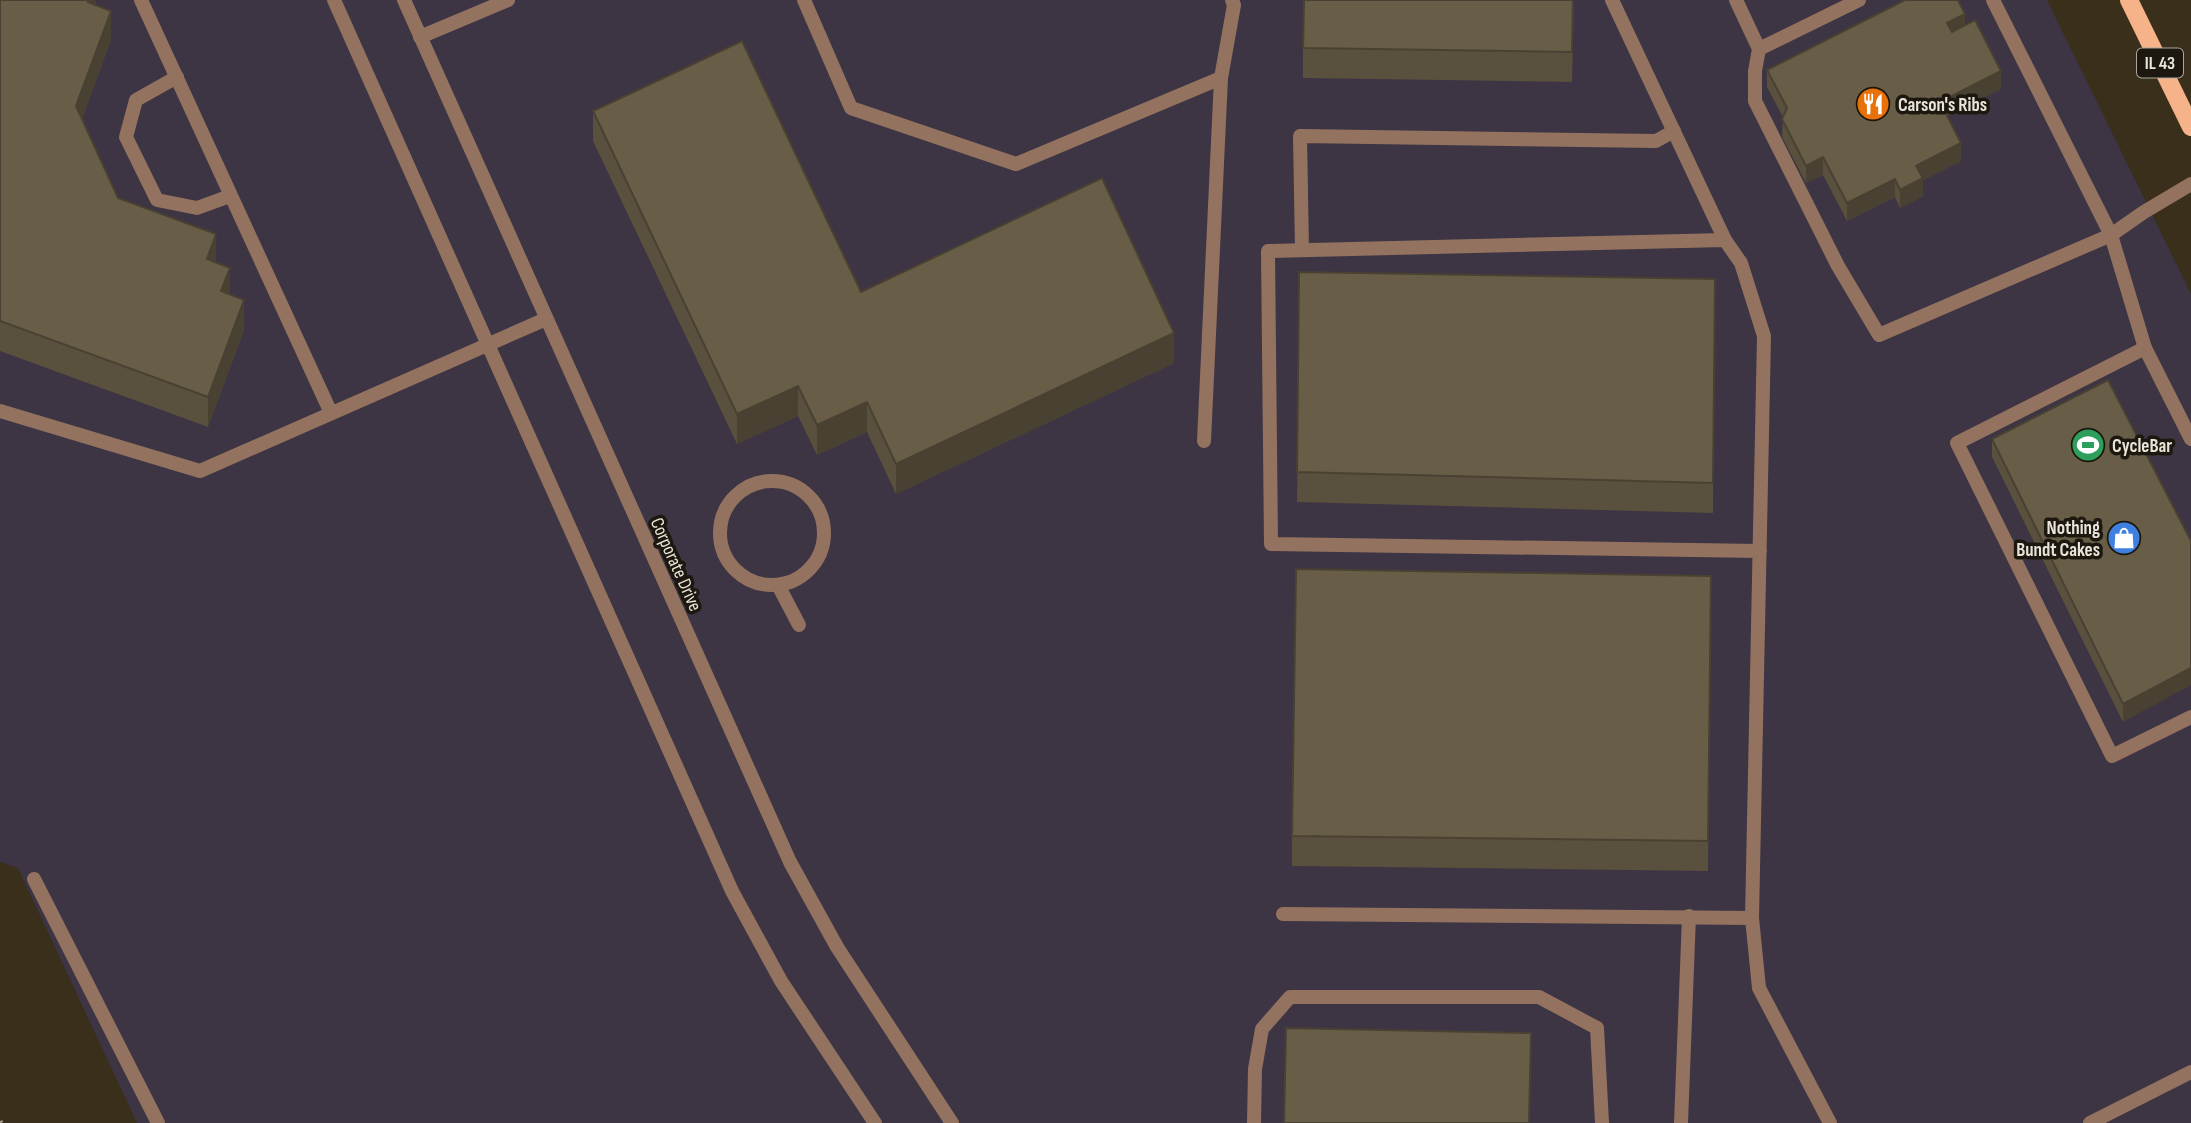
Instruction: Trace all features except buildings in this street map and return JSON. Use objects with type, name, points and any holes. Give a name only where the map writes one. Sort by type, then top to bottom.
[{"type":"main road","name":"IL 43","points":[[2129,0],[2191,127]]},
{"type":"street","points":[[141,0],[331,413]]},
{"type":"street","points":[[334,0],[732,891],[781,981],[875,1123]]},
{"type":"street","name":"Corporate Drive","points":[[404,0],[790,862],[837,947],[953,1123]]},
{"type":"street","points":[[420,37],[508,0]]},
{"type":"street","points":[[804,0],[851,108],[1016,164],[1220,78]]},
{"type":"street","points":[[1204,441],[1220,78],[1234,5],[1232,0]]},
{"type":"street","points":[[1612,0],[1725,240],[1741,263],[1764,336],[1752,918],[1759,988],[1830,1123]]},
{"type":"street","points":[[1736,0],[1759,50],[1755,71],[1755,101],[1838,266],[1879,335],[2111,235],[2191,184]]},
{"type":"street","points":[[1993,0],[2111,235],[2145,348],[2191,439]]},
{"type":"street","points":[[1759,50],[1855,1]]},
{"type":"street","points":[[177,77],[136,100],[126,137],[156,200],[197,208],[230,196]]},
{"type":"street","points":[[1302,250],[1300,136],[1656,141],[1674,131]]},
{"type":"street","points":[[1725,240],[1268,251],[1271,544],[1760,551]]},
{"type":"street","points":[[0,411],[200,471],[546,319]]},
{"type":"street","points":[[2145,348],[1957,443],[2112,756],[2191,717]]},
{"type":"street","points":[[768,480],[785,482],[802,489],[814,502],[822,518],[824,536],[820,554],[810,569],[795,580],[778,585],[761,584],[745,578],[732,568],[723,554],[719,538],[720,521],[726,506],[737,493],[752,484],[768,480]]},
{"type":"street","points":[[778,585],[799,625]]},
{"type":"street","points":[[34,879],[158,1123]]},
{"type":"street","points":[[1283,914],[1752,918]]},
{"type":"street","points":[[1681,1123],[1689,916]]},
{"type":"street","points":[[1254,1123],[1255,1069],[1262,1029],[1290,997],[1539,997],[1597,1028],[1602,1123]]},
{"type":"street","points":[[2090,1123],[2191,1072]]},
{"type":"shaded area","points":[[0,0],[2047,0],[2191,294],[2191,1123],[137,1123],[18,868],[0,862]]},
{"type":"place","name":"Carson's Ribs","points":[[1873,104]]},
{"type":"place","name":"CycleBar","points":[[2088,445]]},
{"type":"place","name":"Nothing Bundt Cakes","points":[[2124,538]]}]
